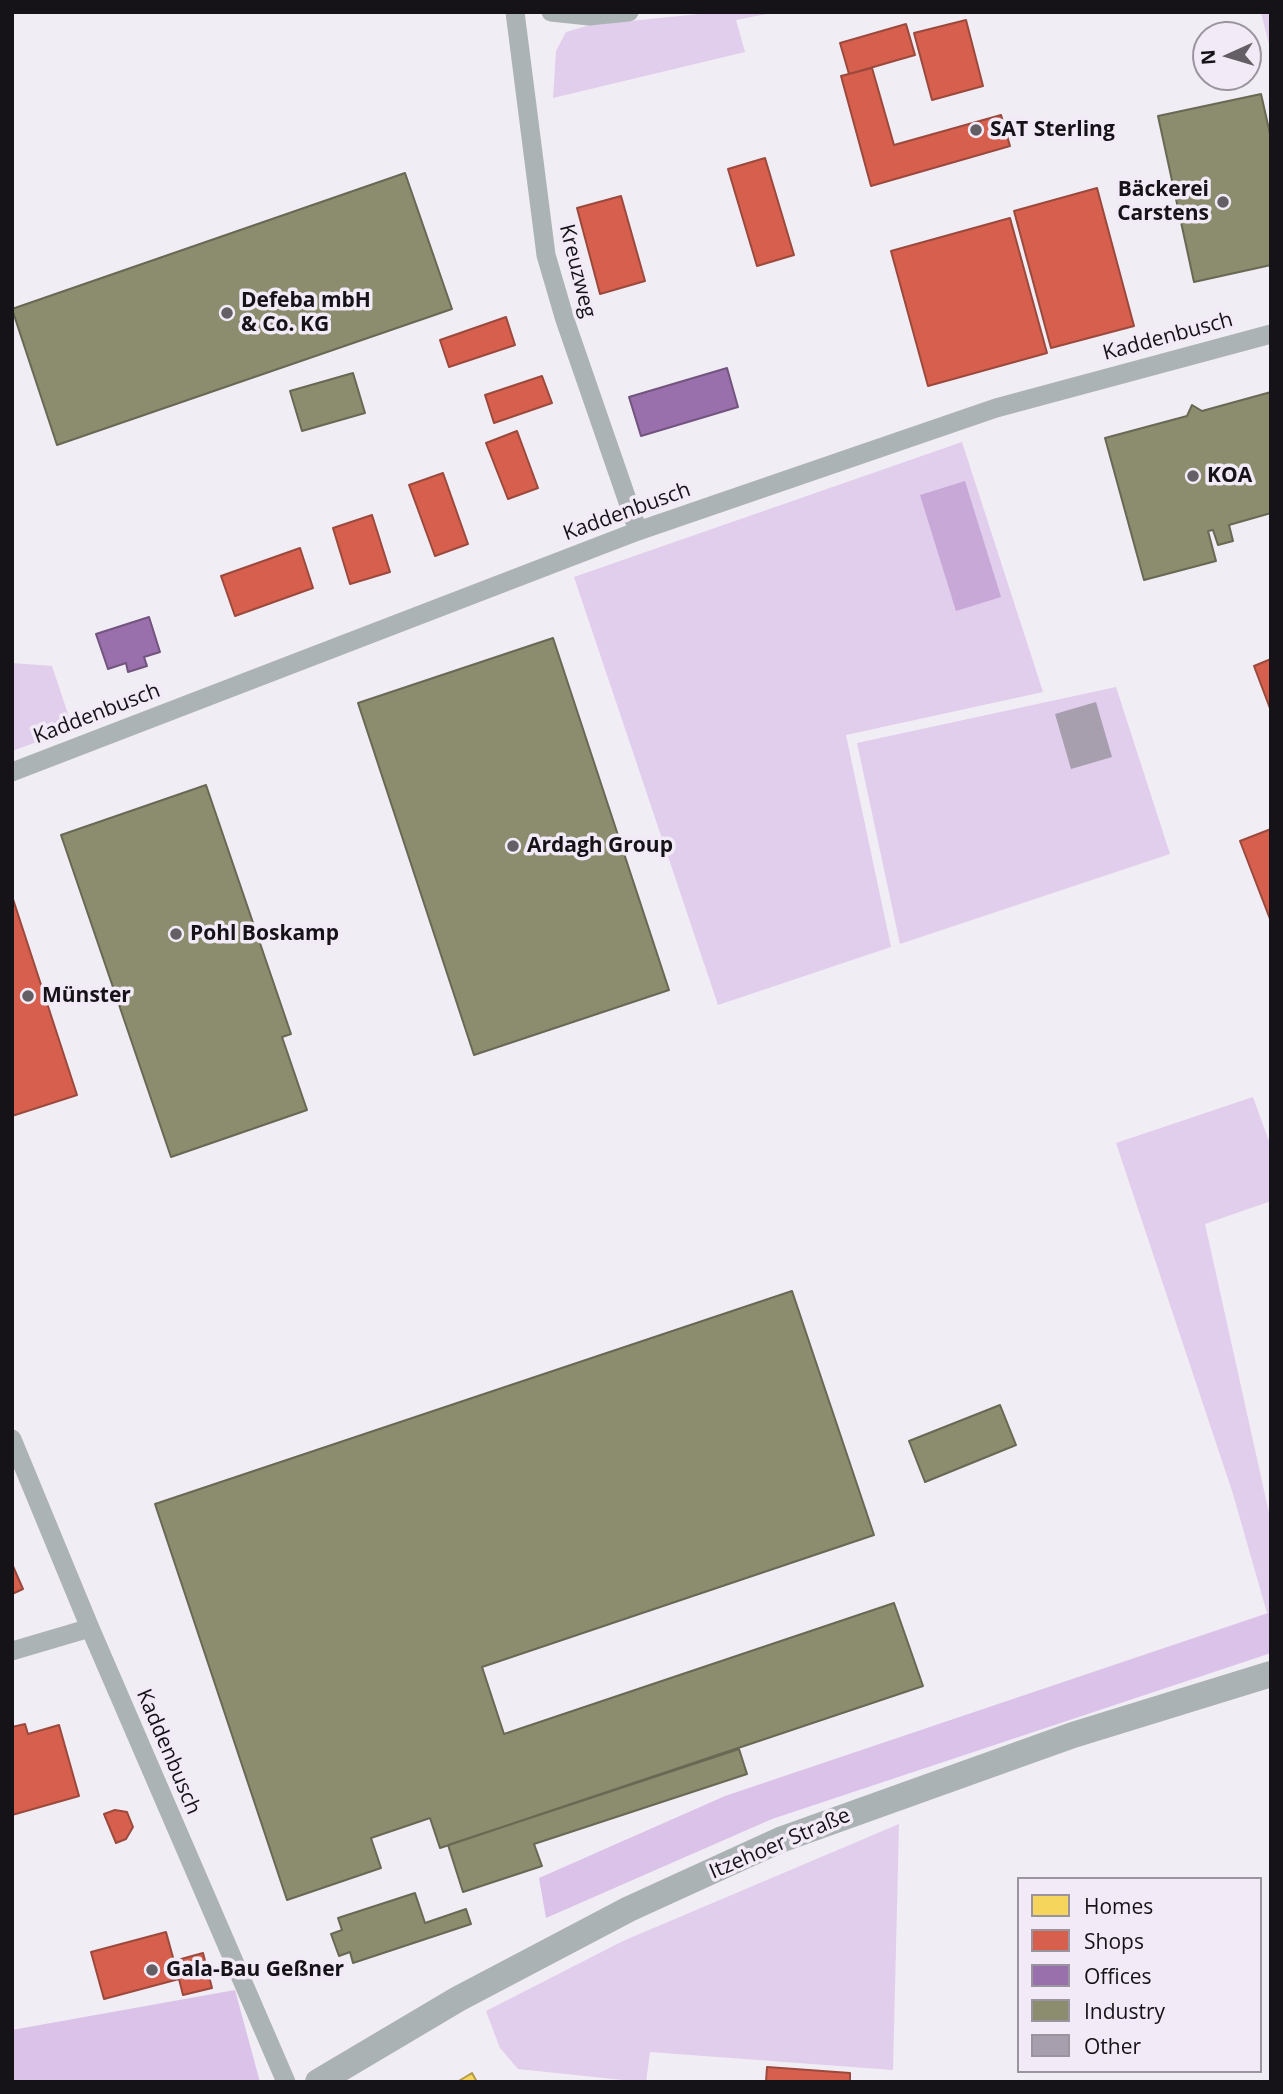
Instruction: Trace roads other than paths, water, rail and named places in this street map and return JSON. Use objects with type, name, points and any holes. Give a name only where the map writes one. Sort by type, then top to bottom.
[{"type":"main road","name":"Itzehoer Straße","points":[[318,2082],[470,1992],[629,1909],[780,1840],[1073,1735],[1271,1674]]},
{"type":"street","name":"Kreuzweg","points":[[515,12],[546,255],[565,320],[638,531]]},
{"type":"street","points":[[551,12],[589,16],[629,12]]},
{"type":"street","name":"Kaddenbusch","points":[[12,772],[638,531],[996,408],[1271,334]]},
{"type":"street","name":"Kaddenbusch","points":[[12,1439],[90,1628],[286,2082]]},
{"type":"street","points":[[12,1651],[90,1628]]},
{"type":"place","name":"SAT Sterling","points":[[976,130]]},
{"type":"place","name":"Bäckerei Carstens","points":[[1223,202]]},
{"type":"place","name":"Defeba mbH & Co. KG","points":[[227,313]]},
{"type":"place","name":"KOA","points":[[1193,476]]},
{"type":"place","name":"Ardagh Group","points":[[513,846]]},
{"type":"place","name":"Pohl Boskamp","points":[[176,934]]},
{"type":"place","name":"Münster","points":[[28,996]]},
{"type":"place","name":"Gala-Bau Geßner","points":[[152,1970]]}]
